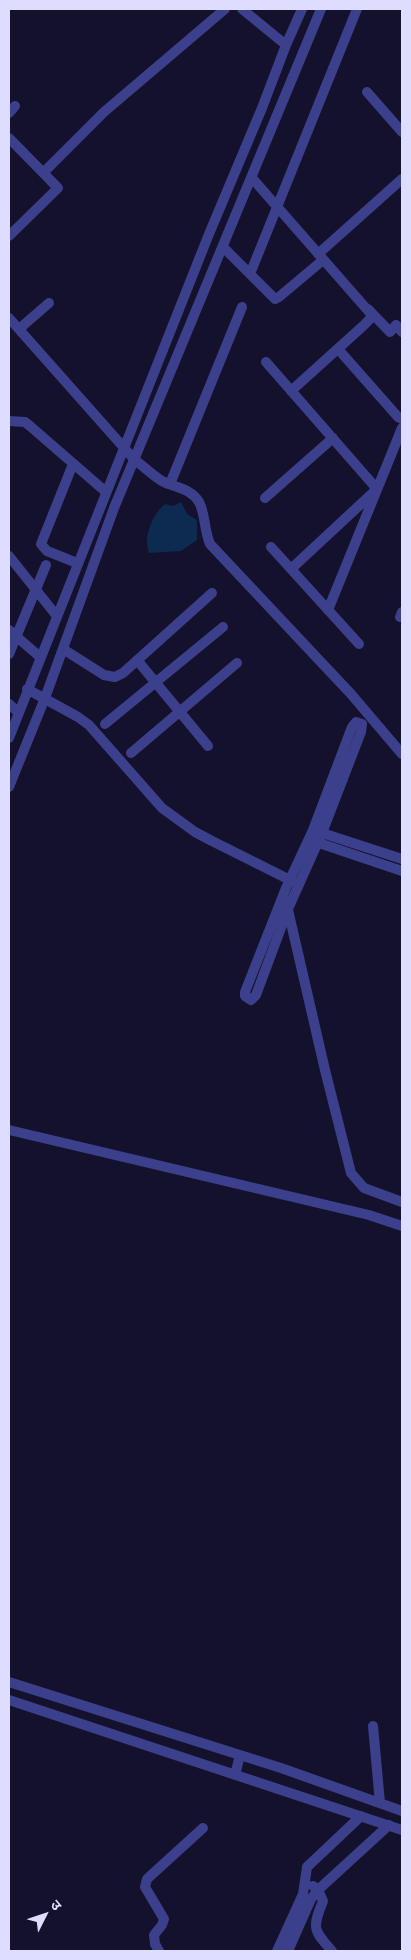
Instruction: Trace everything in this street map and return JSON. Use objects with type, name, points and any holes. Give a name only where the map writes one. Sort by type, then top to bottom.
[{"type":"street","points":[[44,172],[104,112],[225,9]]},
{"type":"street","points":[[242,9],[286,46]]},
{"type":"street","points":[[9,738],[11,724],[18,712],[209,234],[302,9]]},
{"type":"street","points":[[9,787],[45,698],[134,459],[321,9]]},
{"type":"street","points":[[250,274],[357,9]]},
{"type":"street","points":[[366,92],[402,132]]},
{"type":"street","points":[[9,138],[57,186],[57,190],[11,232]]},
{"type":"street","points":[[252,178],[390,332],[396,325],[402,332]]},
{"type":"street","points":[[223,247],[275,299],[402,179]]},
{"type":"street","points":[[19,329],[49,303]]},
{"type":"street","points":[[170,484],[242,307]]},
{"type":"street","points":[[291,391],[370,319],[371,314],[367,308]]},
{"type":"street","points":[[9,318],[134,459],[157,478],[189,491],[195,496],[200,504],[210,544],[350,694],[402,754]]},
{"type":"street","points":[[338,349],[398,417],[402,419]]},
{"type":"street","points":[[266,362],[377,489]]},
{"type":"street","points":[[9,421],[25,422],[106,492]]},
{"type":"street","points":[[328,610],[402,428]]},
{"type":"street","points":[[265,498],[333,438]]},
{"type":"street","points":[[73,464],[41,544],[47,551],[77,563]]},
{"type":"street","points":[[291,569],[377,489]]},
{"type":"street","points":[[271,547],[359,644]]},
{"type":"street","points":[[9,556],[56,615]]},
{"type":"street","points":[[9,654],[12,634],[37,590],[46,565]]},
{"type":"street","points":[[63,649],[104,675],[115,677],[123,674],[212,593]]},
{"type":"street","points":[[105,724],[223,627]]},
{"type":"street","points":[[12,634],[40,657]]},
{"type":"street","points":[[137,660],[208,746]]},
{"type":"street","points":[[130,753],[237,663]]},
{"type":"street","points":[[27,689],[90,725],[162,808],[194,832],[294,882]]},
{"type":"street","points":[[9,704],[18,712]]},
{"type":"street","points":[[294,882],[288,909],[256,995],[251,1000],[245,996],[245,992],[294,882],[315,836],[360,732],[362,724],[359,722],[354,723],[352,726],[315,836]]},
{"type":"street","points":[[315,836],[402,859]]},
{"type":"street","points":[[315,836],[402,871]]},
{"type":"street","points":[[288,909],[351,1173],[364,1188],[402,1202]]},
{"type":"street","points":[[9,1130],[369,1214],[402,1226]]},
{"type":"street","points":[[9,1682],[240,1755],[402,1811]]},
{"type":"street","points":[[9,1700],[402,1830]]},
{"type":"street","points":[[373,1726],[380,1803]]},
{"type":"street","points":[[235,1775],[240,1755]]},
{"type":"street","points":[[277,1951],[303,1894],[305,1871],[310,1862],[361,1816]]},
{"type":"street","points":[[288,1951],[310,1899],[389,1826]]},
{"type":"street","points":[[159,1951],[155,1944],[154,1935],[164,1919],[145,1887],[147,1879],[203,1828]]},
{"type":"street","points":[[305,1878],[318,1890],[323,1901],[315,1926],[324,1943],[332,1951]]},
{"type":"water","points":[[181,502],[187,514],[197,520],[197,540],[181,551],[149,553],[147,547],[148,533],[156,514],[165,504],[173,506]]}]
